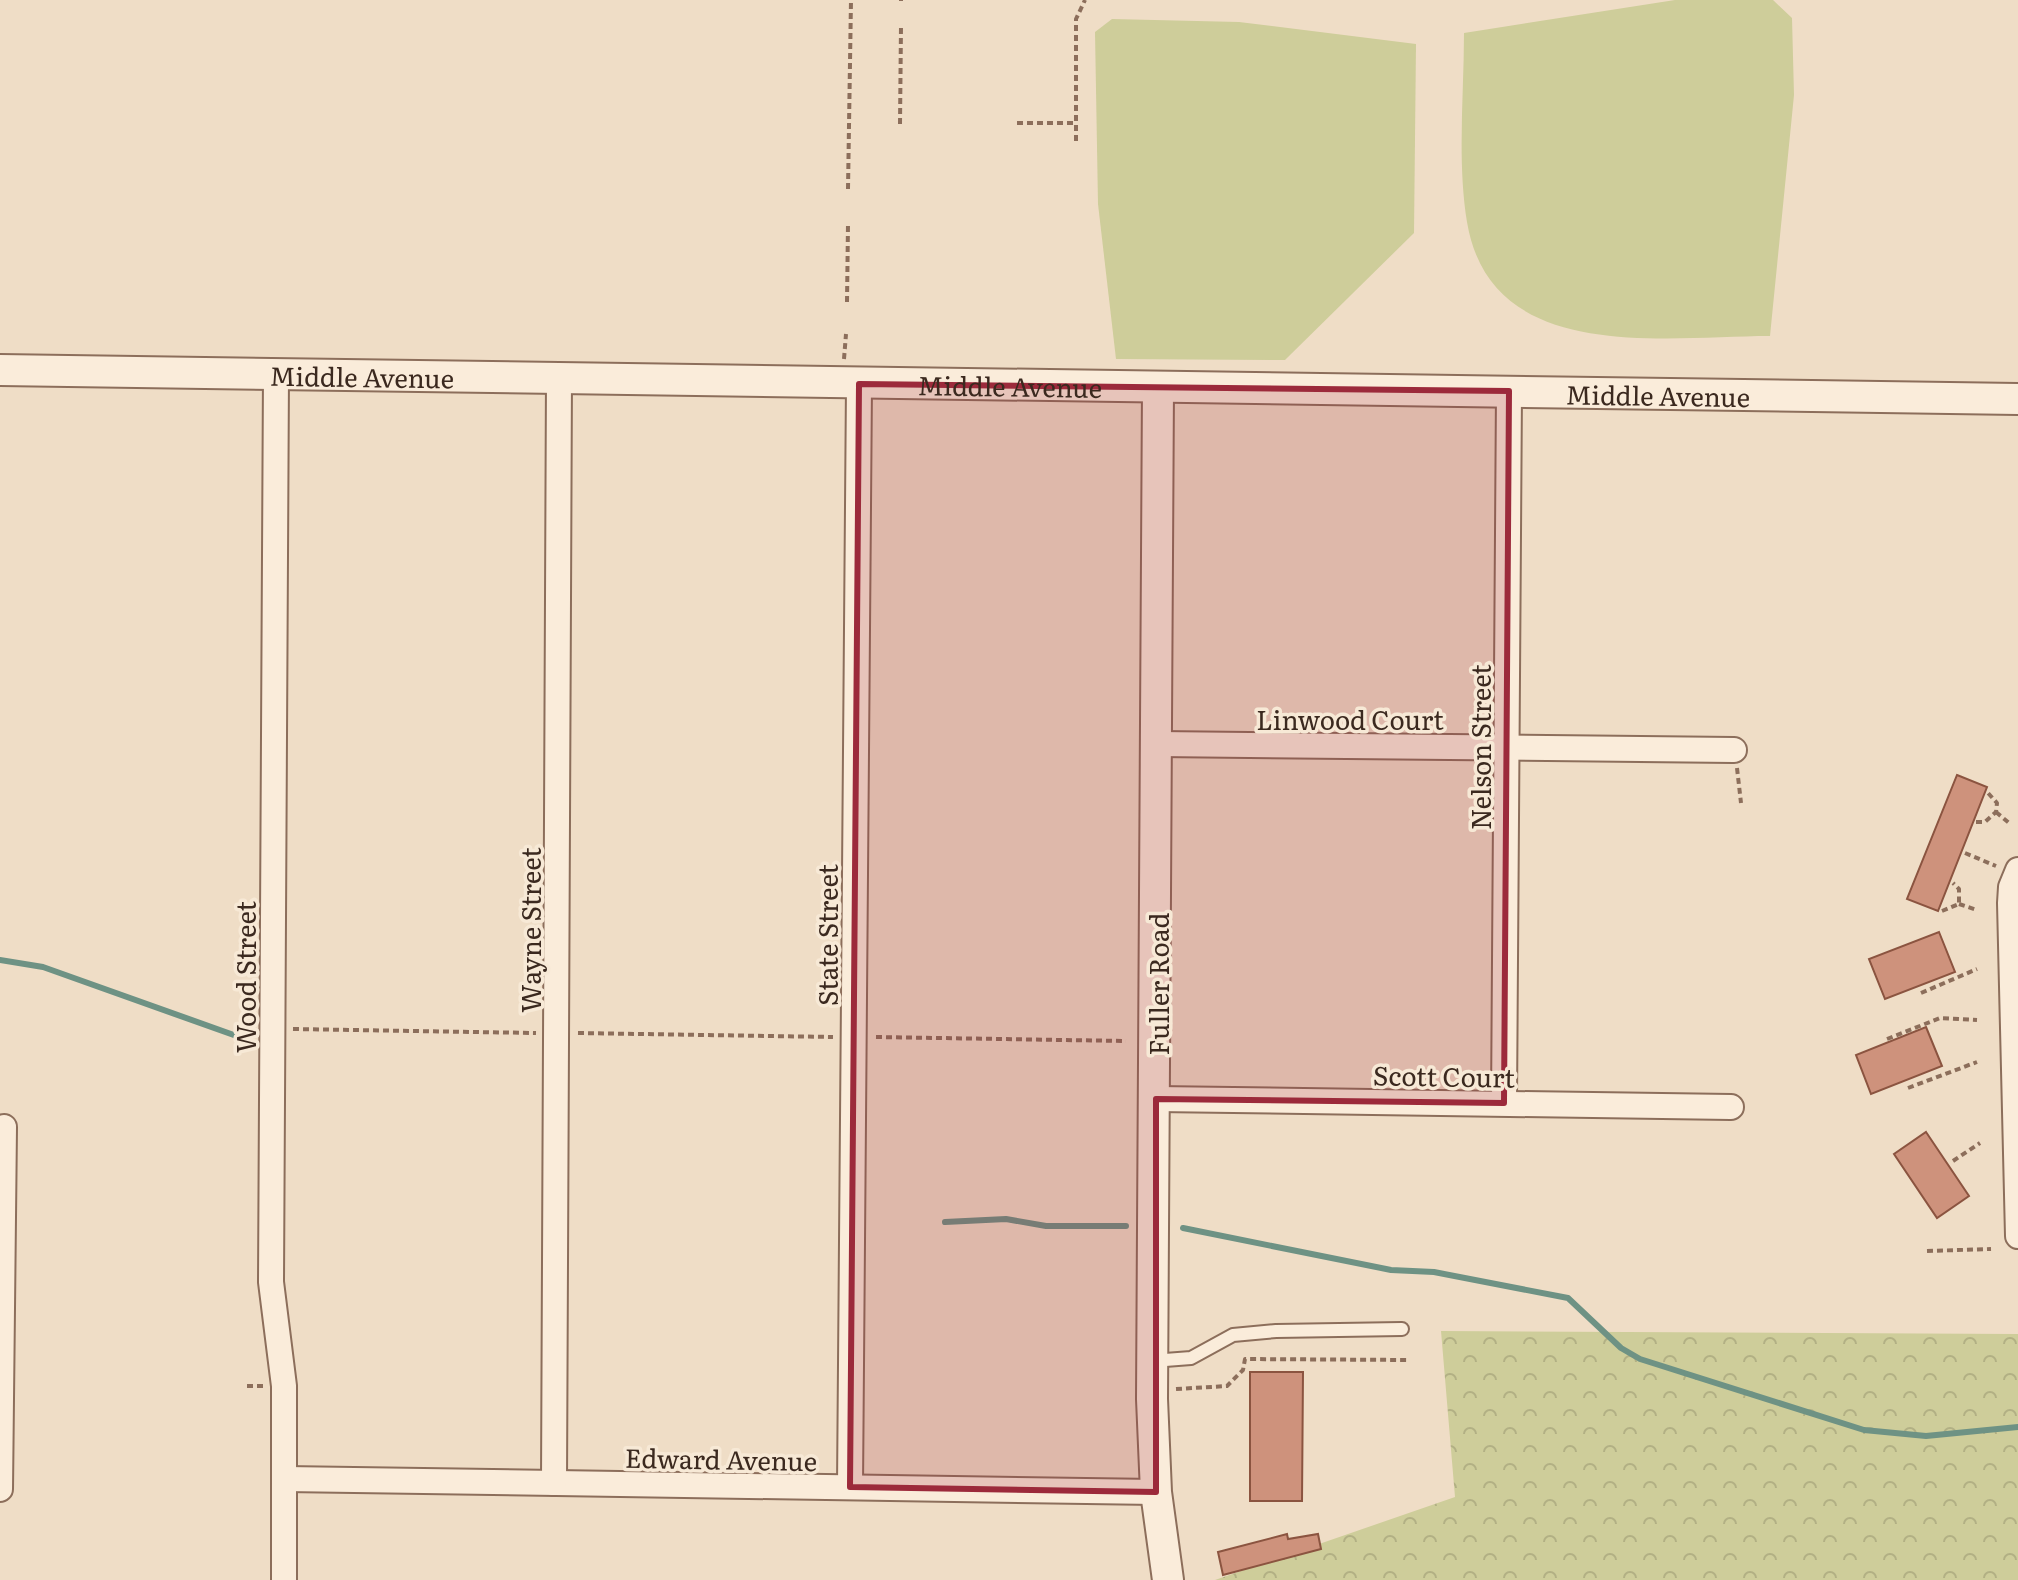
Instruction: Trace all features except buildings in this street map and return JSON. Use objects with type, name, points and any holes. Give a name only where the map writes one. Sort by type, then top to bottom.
[{"type":"street","name":"Middle Avenue","points":[[0,370],[559,377],[849,374],[1158,387],[2018,399]]},
{"type":"street","name":"Wood Street","points":[[276,374],[271,1282],[284,1386],[284,1580]]},
{"type":"street","name":"State Street","points":[[849,374],[850,1487]]},
{"type":"street","name":"Wayne Street","points":[[554,1483],[559,377]]},
{"type":"street","name":"Fuller Road","points":[[1158,387],[1152,1361],[1156,1492],[1168,1580]]},
{"type":"street","name":"Nelson Street","points":[[1504,1103],[1509,391]]},
{"type":"street","name":"Linwood Court","points":[[1158,744],[1734,750]]},
{"type":"street","points":[[2008,868],[2013,876],[2010,903],[2018,1236]]},
{"type":"street","name":"Scott Court","points":[[1156,1099],[1731,1107]]},
{"type":"street","points":[[0,1489],[4,1127]]},
{"type":"street","name":"Edward Avenue","points":[[285,1479],[1156,1492]]},
{"type":"lane","points":[[1152,1361],[1191,1358],[1233,1335],[1276,1331],[1402,1329]]},
{"type":"path","points":[[848,189],[851,0]]},
{"type":"path","points":[[1076,141],[1076,19],[1085,0]]},
{"type":"path","points":[[900,124],[901,26]]},
{"type":"path","points":[[1017,123],[1076,123]]},
{"type":"path","points":[[847,302],[848,224]]},
{"type":"path","points":[[846,334],[849,374]]},
{"type":"path","points":[[1734,750],[1741,803]]},
{"type":"path","points":[[1976,822],[1985,822],[1996,812],[1997,803],[1988,793]]},
{"type":"path","points":[[1996,812],[2009,823]]},
{"type":"path","points":[[1965,853],[2008,868]]},
{"type":"path","points":[[1953,883],[1959,889],[1959,904]]},
{"type":"path","points":[[1942,911],[1959,904],[1977,910]]},
{"type":"path","points":[[1921,993],[1977,969]]},
{"type":"path","points":[[1887,1039],[1940,1018],[1977,1020]]},
{"type":"path","points":[[286,1029],[542,1033]]},
{"type":"path","points":[[570,1033],[839,1037]]},
{"type":"path","points":[[866,1037],[1126,1041]]},
{"type":"path","points":[[1908,1088],[1977,1062]]},
{"type":"path","points":[[1953,1161],[1980,1143]]},
{"type":"path","points":[[1927,1251],[1991,1249]]},
{"type":"path","points":[[1176,1389],[1227,1386],[1243,1370],[1245,1359],[1410,1360]]},
{"type":"highlighted area","points":[[859,384],[1509,391],[1504,1103],[1156,1099],[1156,1492],[850,1487]]},
{"type":"green space","points":[[1675,0],[1773,0],[1792,18],[1794,95],[1770,336],[1633,338],[1587,333],[1545,321],[1509,300],[1483,268],[1467,222],[1462,151],[1464,33]]},
{"type":"green space","points":[[1112,19],[1239,22],[1416,44],[1414,233],[1285,360],[1116,359],[1098,204],[1095,32]]},
{"type":"green space","points":[[1441,1331],[2018,1334],[2018,1580],[1215,1580],[1455,1497]]},
{"type":"waterway","points":[[0,960],[43,967],[245,1039]]},
{"type":"waterway","points":[[945,1222],[1006,1219],[1046,1226],[1126,1226]]},
{"type":"waterway","points":[[1183,1228],[1391,1270],[1434,1272],[1568,1298],[1621,1348],[1640,1359],[1864,1430],[1926,1436],[2018,1427]]}]
